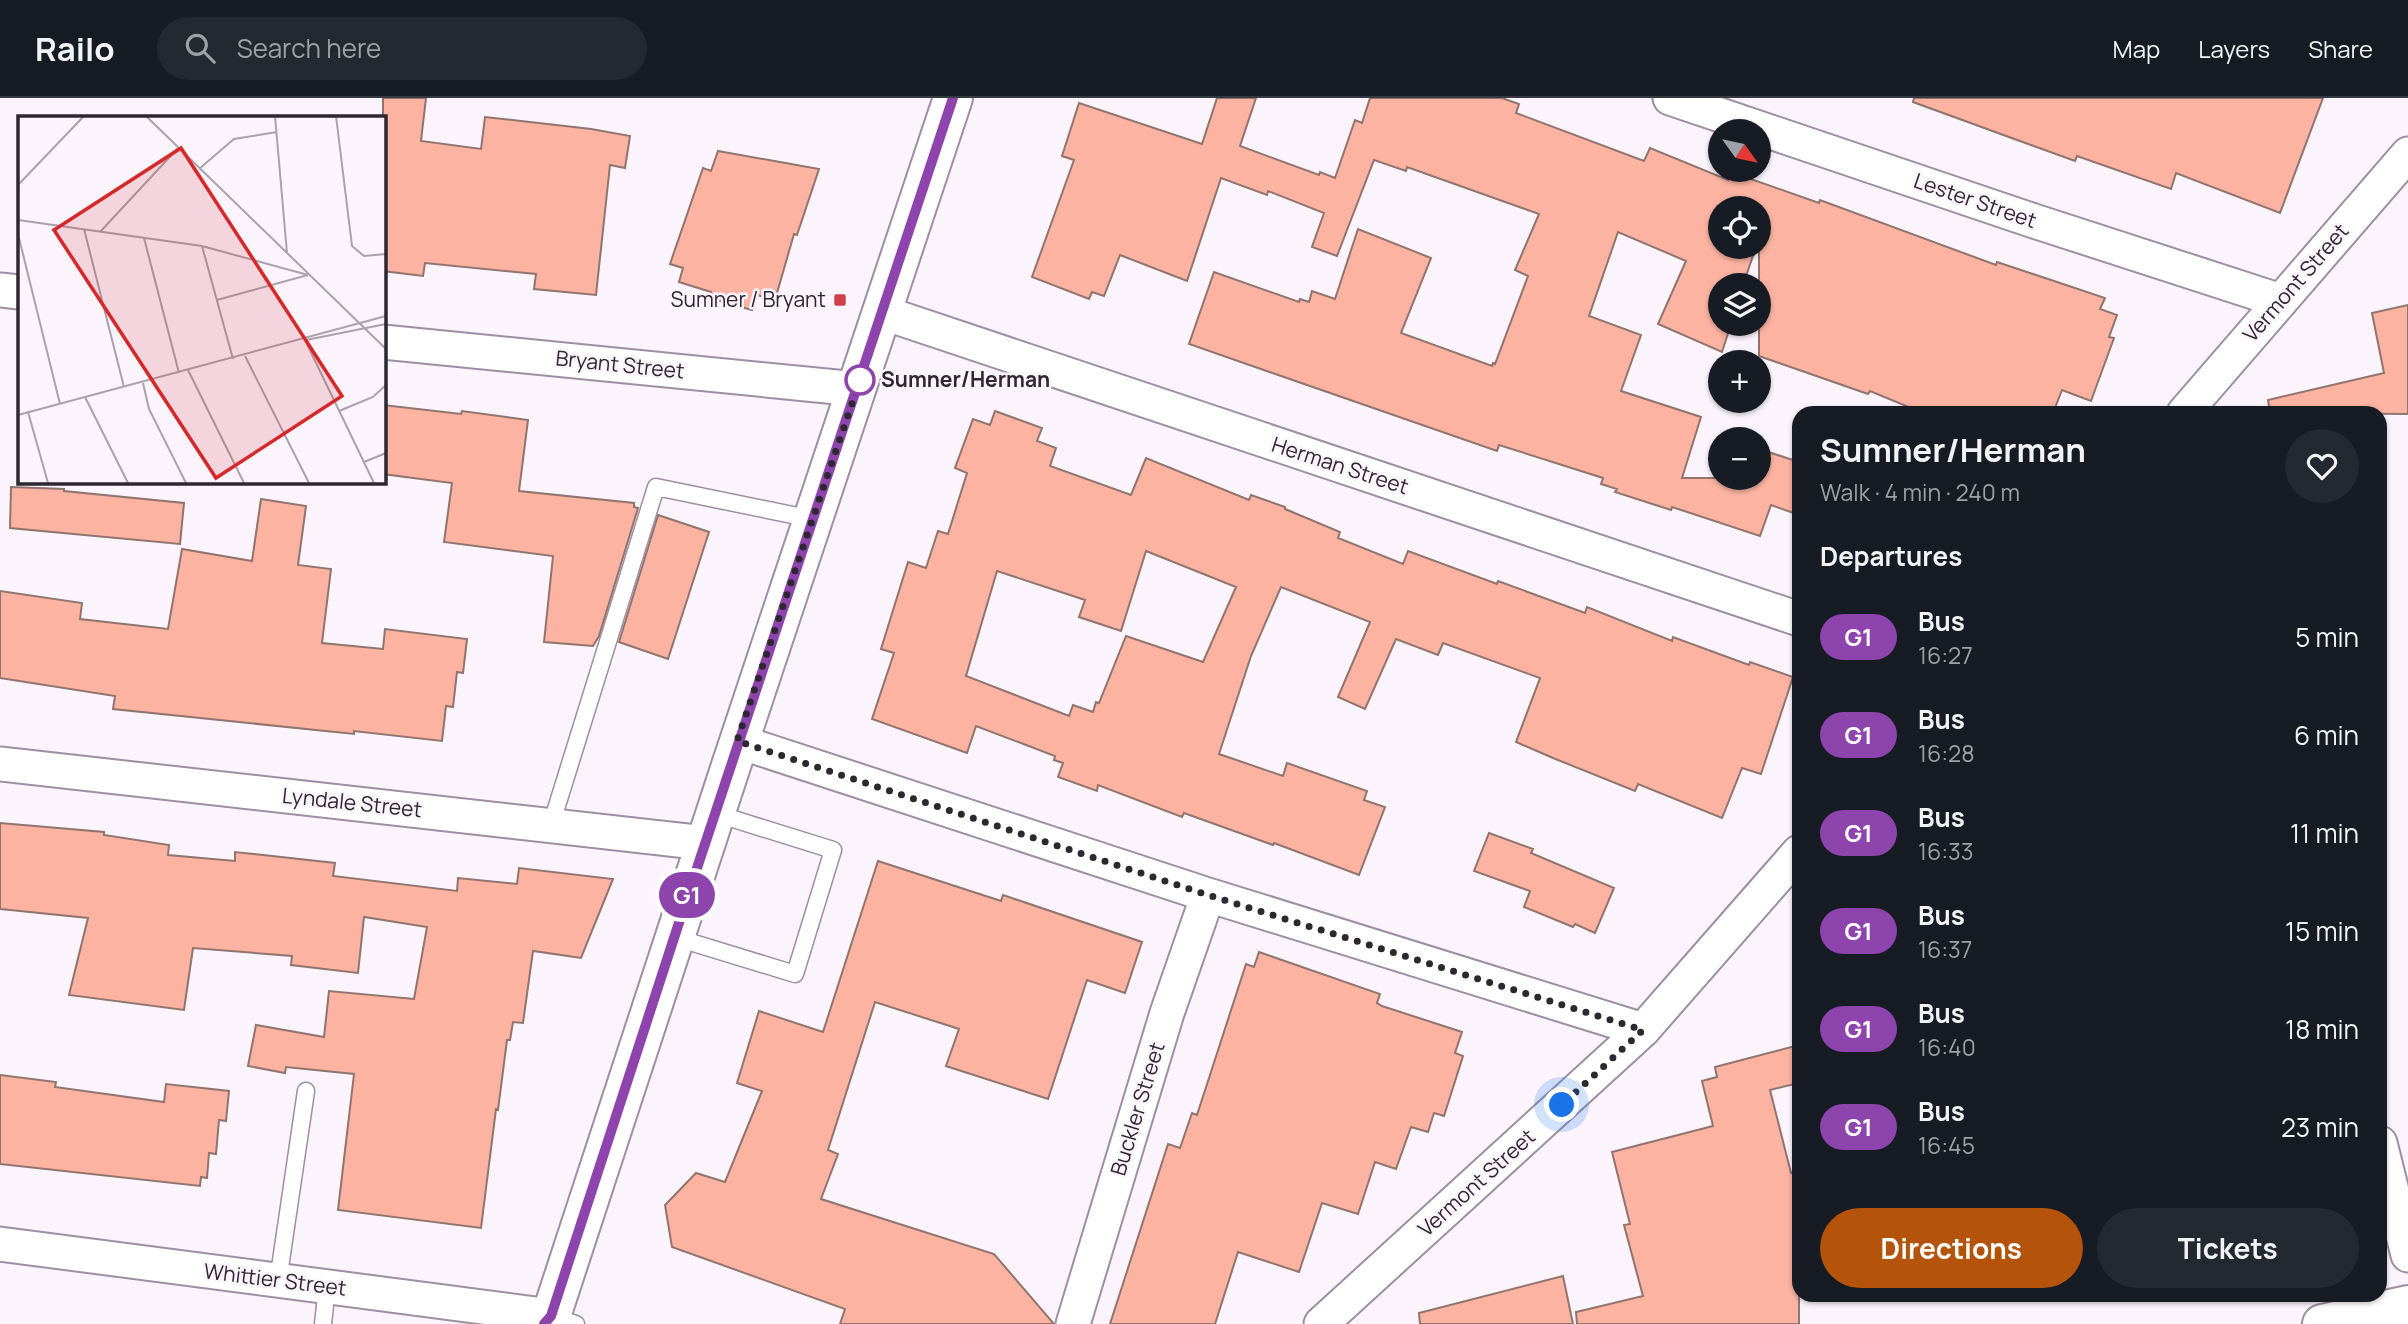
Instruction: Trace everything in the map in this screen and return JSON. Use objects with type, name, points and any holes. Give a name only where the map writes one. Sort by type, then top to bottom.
[{"type":"main road","points":[[555,1322],[737,741],[953,98]]},
{"type":"main road","points":[[2322,1324],[2408,1306]]},
{"type":"street","name":"Lester Street","points":[[1670,98],[2281,301]]},
{"type":"street","name":"Vermont Street","points":[[2195,406],[2281,301],[2408,154]]},
{"type":"street","points":[[0,290],[18,292]]},
{"type":"street","name":"Herman Street","points":[[881,312],[1792,617]]},
{"type":"street","name":"Bryant Street","points":[[385,342],[857,389]]},
{"type":"street","points":[[737,741],[1208,895],[1643,1030]]},
{"type":"street","name":"Lyndale Street","points":[[0,764],[551,825],[709,828]]},
{"type":"street","name":"Vermont Street","points":[[1321,1324],[1643,1030],[1792,860]]},
{"type":"street","name":"Buckler Street","points":[[1073,1324],[1167,1013],[1208,895]]},
{"type":"street","points":[[2387,1171],[2408,1255]]},
{"type":"street","name":"Whittier Street","points":[[0,1244],[327,1287],[555,1322]]},
{"type":"lane","points":[[551,825],[656,487],[812,519]]},
{"type":"lane","points":[[674,937],[795,975],[833,850],[709,828]]},
{"type":"lane","points":[[278,1281],[306,1091]]},
{"type":"lane","points":[[323,1324],[327,1287]]},
{"type":"building","points":[[383,98],[426,98],[421,141],[481,149],[485,117],[630,136],[625,168],[610,165],[596,295],[534,289],[536,274],[425,263],[423,276],[385,271]]},
{"type":"building","points":[[1217,98],[1256,98],[1240,146],[1319,175],[1320,172],[1335,178],[1355,120],[1362,123],[1370,98],[1502,98],[1519,104],[1516,113],[1644,161],[1650,148],[1708,172],[1708,182],[1759,182],[1819,203],[1820,200],[1996,265],[1997,262],[2105,298],[2100,309],[2117,315],[2109,337],[2114,338],[2091,401],[2062,390],[2056,406],[1906,406],[1870,391],[1868,394],[1771,360],[1771,350],[1759,350],[1759,336],[1771,336],[1771,273],[1759,273],[1759,259],[1771,259],[1771,196],[1708,196],[1708,259],[1752,259],[1747,273],[1708,273],[1708,336],[1727,336],[1723,350],[1658,324],[1686,261],[1618,232],[1589,316],[1641,335],[1621,391],[1701,417],[1682,478],[1708,478],[1708,490],[1771,490],[1771,453],[1792,460],[1792,512],[1771,505],[1760,536],[1672,507],[1671,510],[1615,492],[1617,489],[1601,484],[1603,478],[1499,445],[1497,451],[1189,344],[1214,272],[1299,302],[1300,299],[1309,302],[1312,291],[1335,299],[1358,229],[1431,258],[1401,333],[1492,366],[1495,364],[1528,276],[1515,270],[1539,214],[1407,167],[1406,171],[1374,160],[1337,256],[1312,247],[1324,213],[1268,191],[1267,195],[1221,178],[1187,281],[1120,255],[1104,296],[1092,292],[1089,299],[1032,277],[1074,160],[1062,156],[1079,103],[1202,144]]},
{"type":"building","points":[[1914,98],[2323,98],[2280,213],[2176,173],[2171,189],[2077,156],[2075,161],[1913,102]]},
{"type":"building","points":[[718,151],[819,169],[797,235],[794,234],[775,300],[757,295],[752,310],[709,298],[711,292],[679,282],[683,268],[670,264],[703,168],[711,171]]},
{"type":"building","points":[[2408,305],[2408,414],[2387,414],[2387,406],[2269,406],[2268,400],[2384,373],[2372,313]]},
{"type":"building","points":[[385,405],[461,414],[462,411],[528,420],[519,491],[634,503],[634,507],[638,508],[599,636],[593,646],[544,642],[553,556],[444,542],[452,483],[385,474]]},
{"type":"building","points":[[995,411],[1042,428],[1037,441],[1056,448],[1050,466],[1131,495],[1146,458],[1249,500],[1251,495],[1285,507],[1340,532],[1338,538],[1403,564],[1408,551],[1585,613],[1587,607],[1672,641],[1673,637],[1749,665],[1750,662],[1792,677],[1761,774],[1742,768],[1722,818],[1638,784],[1635,791],[1553,758],[1516,742],[1540,678],[1443,643],[1438,655],[1396,639],[1365,709],[1338,697],[1370,622],[1281,587],[1251,656],[1219,754],[1283,776],[1287,763],[1367,791],[1364,800],[1385,807],[1359,875],[1184,813],[1182,817],[1098,785],[1097,791],[1058,777],[1063,763],[1054,760],[1055,756],[976,726],[967,753],[872,719],[894,653],[881,649],[908,562],[926,568],[938,531],[948,534],[967,473],[955,468],[973,419],[990,425]],"holes":[[[1146,551],[1236,587],[1203,662],[1126,636],[1093,712],[1073,705],[1069,716],[966,676],[997,571],[1085,600],[1079,617],[1121,631]]]},
{"type":"building","points":[[11,487],[64,489],[184,503],[180,544],[10,528]]},
{"type":"building","points":[[261,499],[306,506],[298,565],[331,569],[322,643],[383,649],[385,629],[467,639],[463,673],[457,672],[453,707],[446,706],[442,741],[113,709],[115,696],[0,678],[0,591],[82,603],[80,619],[168,629],[182,549],[252,561]]},
{"type":"building","points":[[658,515],[709,532],[668,659],[619,642]]},
{"type":"building","points":[[0,823],[104,832],[104,835],[169,845],[168,855],[235,861],[235,852],[335,863],[333,876],[457,891],[458,878],[517,884],[519,868],[613,879],[581,958],[533,951],[523,1023],[513,1022],[510,1040],[507,1040],[481,1228],[338,1210],[354,1074],[286,1067],[285,1073],[248,1066],[256,1025],[324,1037],[329,991],[414,999],[427,927],[364,917],[358,973],[291,965],[292,956],[193,948],[184,1010],[69,995],[88,918],[0,909]]},
{"type":"building","points":[[1489,833],[1533,849],[1531,853],[1614,888],[1595,933],[1524,907],[1530,891],[1474,871]]},
{"type":"building","points":[[878,861],[1001,901],[1003,895],[1142,942],[1125,993],[1087,980],[1048,1099],[946,1066],[959,1029],[875,1002],[828,1150],[838,1154],[821,1199],[994,1254],[1054,1324],[840,1324],[845,1309],[672,1247],[665,1205],[696,1173],[725,1182],[762,1091],[737,1083],[759,1011],[823,1032]]},
{"type":"building","points":[[1259,952],[1380,994],[1377,1003],[1382,1006],[1462,1032],[1455,1053],[1463,1056],[1444,1116],[1434,1113],[1428,1132],[1411,1127],[1396,1169],[1375,1162],[1358,1214],[1322,1203],[1299,1272],[1238,1252],[1215,1324],[1110,1324],[1168,1144],[1180,1148],[1192,1113],[1197,1115],[1246,964],[1254,967]]},
{"type":"building","points":[[1792,1047],[1792,1085],[1770,1090],[1792,1173],[1792,1302],[1799,1302],[1799,1324],[1577,1324],[1576,1312],[1643,1296],[1624,1225],[1630,1224],[1612,1152],[1713,1126],[1702,1081],[1717,1077],[1715,1067]]},
{"type":"building","points":[[0,1075],[56,1082],[55,1087],[164,1102],[166,1084],[229,1091],[226,1121],[219,1120],[216,1154],[209,1153],[207,1178],[201,1177],[200,1186],[0,1164]]},
{"type":"building","points":[[1563,1276],[1573,1324],[1420,1324],[1419,1313]]},
{"type":"bus line","name":"G1","points":[[544,1324],[551,1316],[737,741],[953,98]]},
{"type":"place","name":"Sumner / Bryant","points":[[840,300]]},
{"type":"place","name":"Sumner/Herman","points":[[860,380]]},
{"type":"route","points":[[860,380],[737,741],[1208,895],[1643,1030],[1562,1105]]}]
